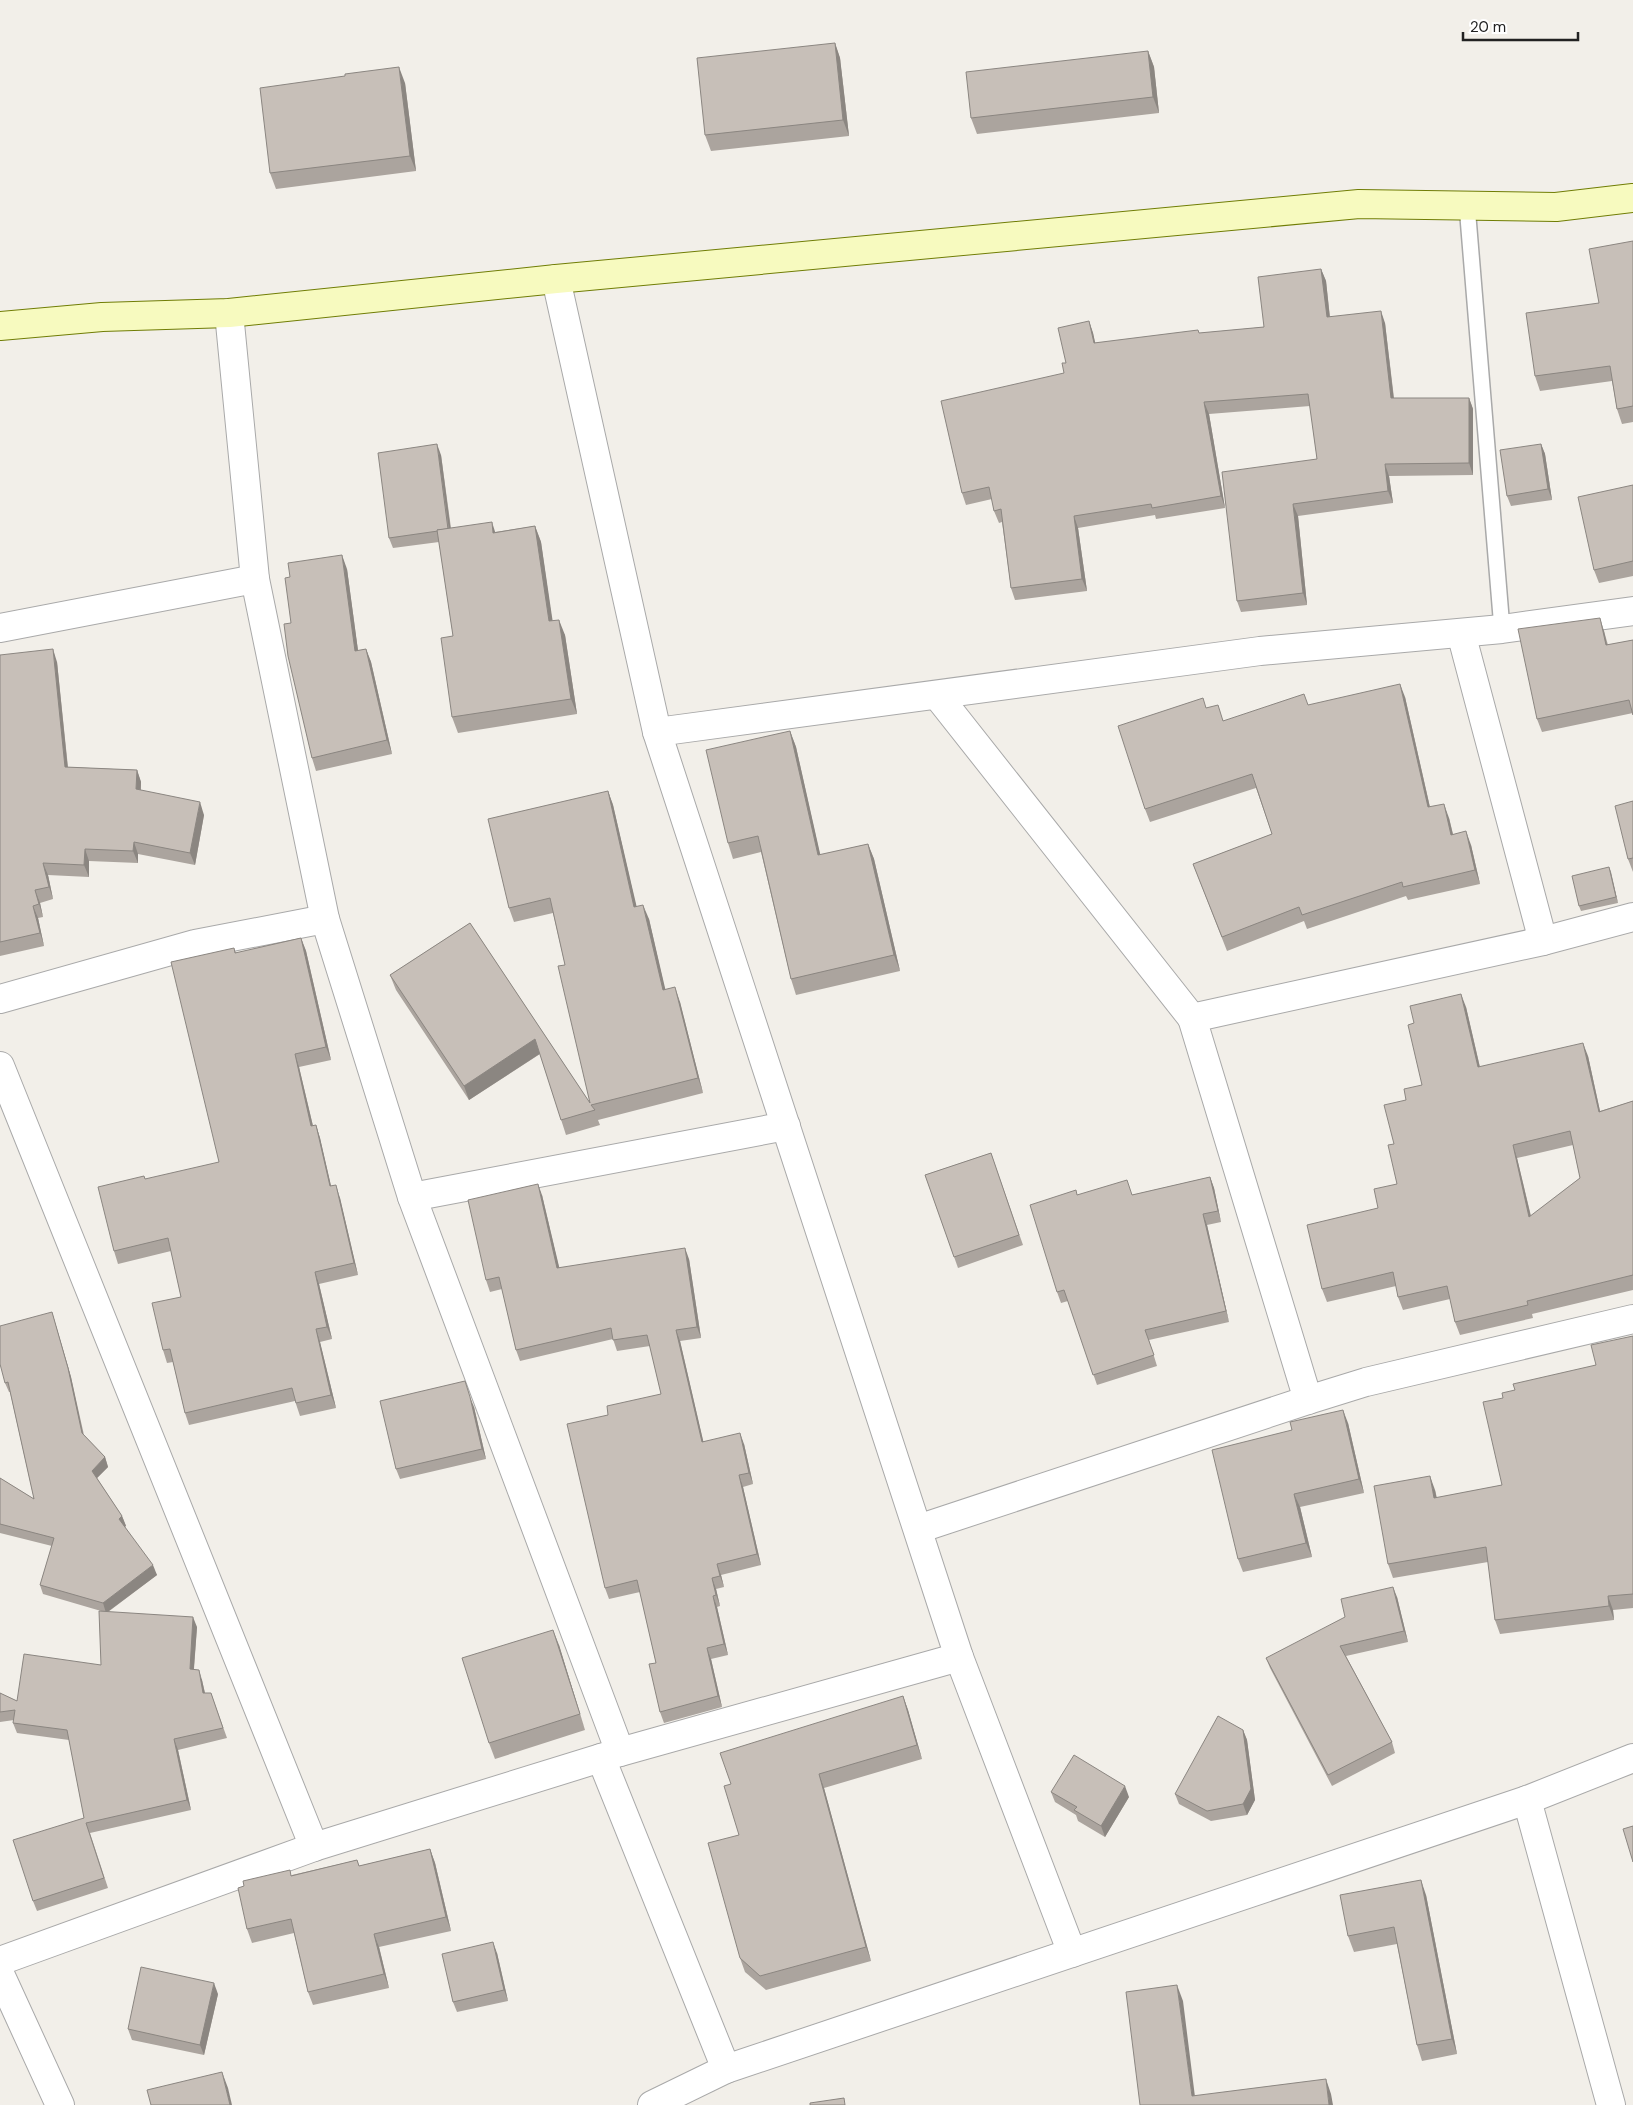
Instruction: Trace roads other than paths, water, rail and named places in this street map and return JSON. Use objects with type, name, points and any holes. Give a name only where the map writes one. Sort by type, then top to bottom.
[{"type":"street","points":[[0,326],[102,317],[229,313],[556,279],[1358,204],[1556,207],[1633,198]]},
{"type":"street","points":[[556,279],[657,732],[959,1657],[1072,1953]]},
{"type":"street","points":[[229,313],[255,579],[325,919],[412,1197],[610,1755],[726,2069]]},
{"type":"street","points":[[0,628],[255,579]]},
{"type":"street","points":[[657,732],[1260,651],[1502,629],[1633,611]]},
{"type":"street","points":[[1461,633],[1543,941]]},
{"type":"street","points":[[937,695],[1192,1018],[1308,1400]]},
{"type":"street","points":[[1192,1018],[1543,941],[1633,917]]},
{"type":"street","points":[[0,999],[195,944],[325,919]]},
{"type":"street","points":[[0,1066],[314,1847]]},
{"type":"street","points":[[412,1197],[786,1126]]},
{"type":"street","points":[[918,1529],[1366,1382],[1633,1319]]},
{"type":"street","points":[[0,1962],[314,1847],[610,1755],[959,1657]]},
{"type":"street","points":[[652,2105],[726,2069],[1527,1800],[1633,1758]]},
{"type":"street","points":[[1527,1800],[1609,2104]]},
{"type":"street","points":[[0,1974],[60,2105]]},
{"type":"lane","points":[[1467,205],[1502,629]]}]
